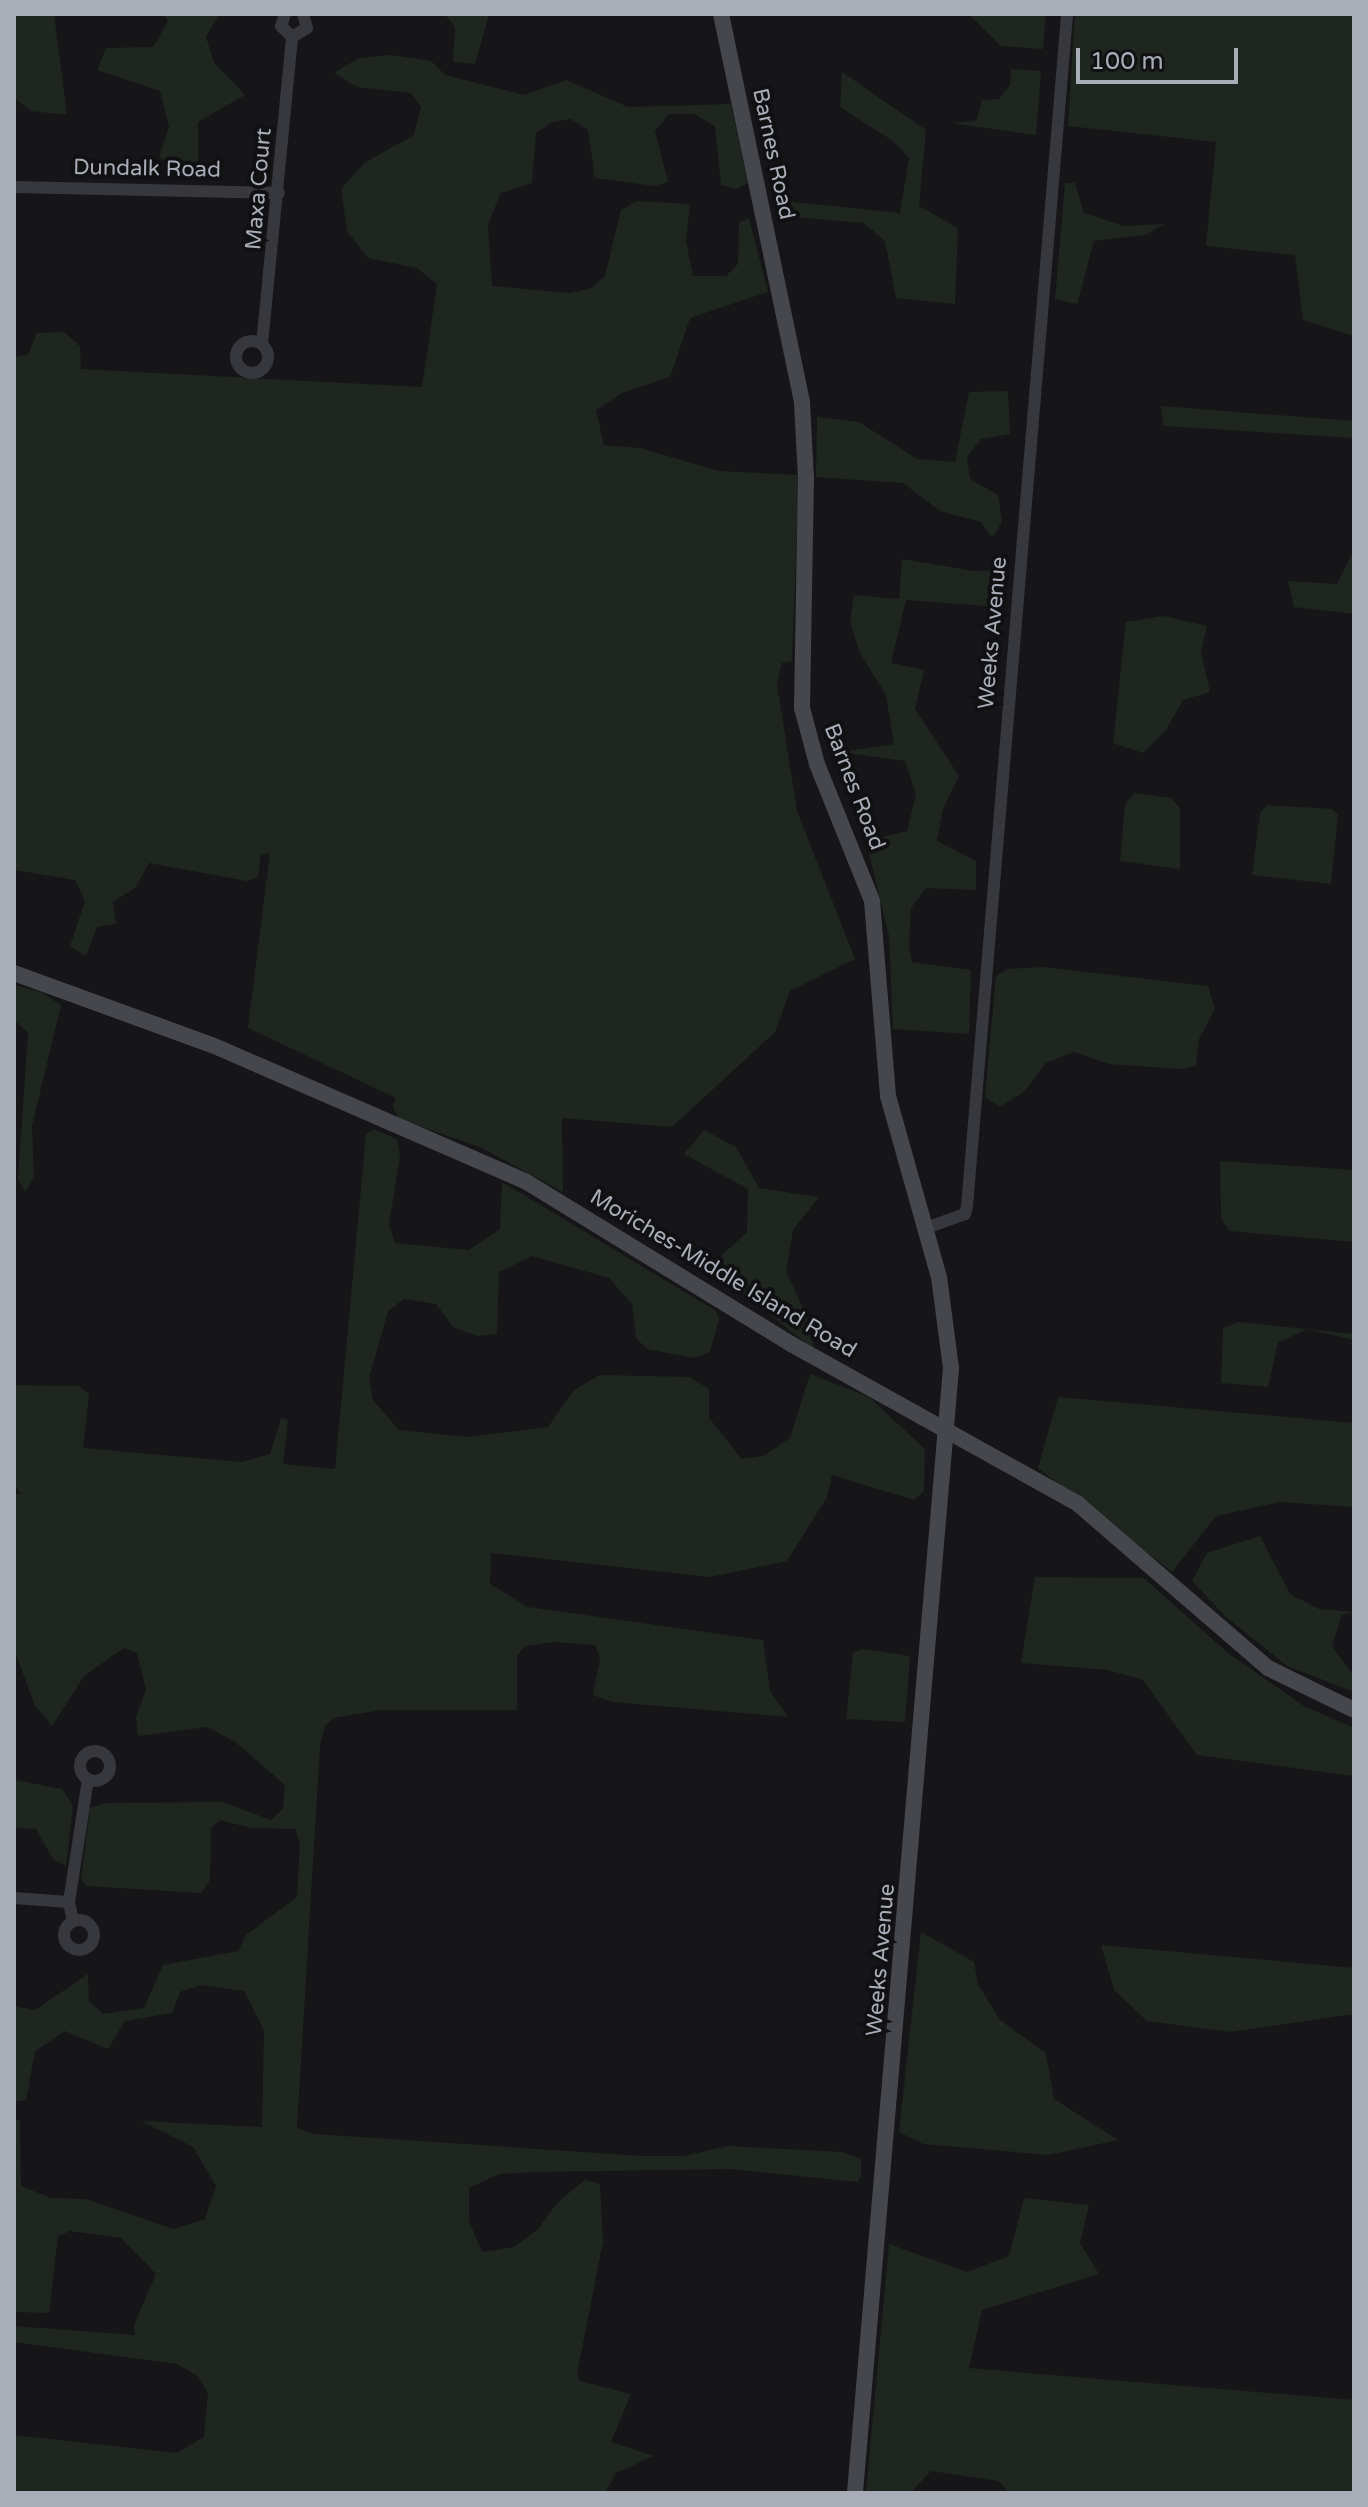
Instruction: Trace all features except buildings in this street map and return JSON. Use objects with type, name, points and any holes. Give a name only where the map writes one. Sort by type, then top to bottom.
[{"type":"street","name":"Maxa Court","points":[[262,344],[292,37],[281,26],[285,14]]},
{"type":"street","name":"Maxa Court","points":[[292,37],[307,28],[303,14]]},
{"type":"street","name":"Barnes Road","points":[[721,14],[802,402],[806,478],[802,708],[817,764],[872,901],[888,1096],[926,1228],[950,1340],[948,1431]]},
{"type":"street","name":"Weeks Avenue","points":[[926,1228],[965,1214],[967,1206],[1067,14]]},
{"type":"street","name":"Dundalk Road","points":[[14,187],[279,193]]},
{"type":"street","name":"Moriches-Middle Island Road","points":[[14,973],[212,1045],[483,1159],[791,1344],[1078,1504],[1268,1668],[1354,1710]]},
{"type":"street","name":"Weeks Avenue","points":[[855,2493],[948,1431]]},
{"type":"street","points":[[73,1921],[69,1902],[88,1779]]},
{"type":"street","points":[[14,1898],[69,1902]]},
{"type":"shaded area","points":[[14,14],[54,14],[67,115],[31,111],[14,98]]},
{"type":"shaded area","points":[[164,14],[219,14],[206,37],[214,63],[245,95],[198,122],[198,168],[178,170],[159,157],[169,127],[160,91],[97,70],[106,48],[153,47],[168,21]]},
{"type":"shaded area","points":[[435,14],[489,14],[475,64],[453,62],[455,27],[446,16]]},
{"type":"shaded area","points":[[968,14],[1046,14],[1043,49],[1001,46]]},
{"type":"shaded area","points":[[1075,14],[1354,14],[1354,336],[1303,320],[1295,255],[1206,246],[1216,142],[1068,126]]},
{"type":"shaded area","points":[[391,55],[431,61],[445,75],[524,95],[566,80],[628,107],[731,104],[748,183],[737,189],[721,185],[715,126],[694,114],[669,114],[655,131],[668,182],[654,186],[595,178],[588,130],[571,119],[552,122],[536,133],[532,183],[501,193],[488,224],[492,286],[570,293],[592,288],[605,276],[621,210],[637,201],[690,204],[686,241],[693,276],[726,276],[738,264],[739,223],[749,218],[768,292],[690,318],[670,377],[622,393],[596,410],[604,445],[640,448],[719,471],[799,475],[792,661],[782,663],[777,684],[797,811],[855,959],[790,991],[775,1032],[672,1127],[562,1118],[563,1192],[480,1147],[399,1119],[393,1107],[396,1098],[248,1028],[270,853],[261,855],[258,877],[247,881],[149,863],[136,887],[113,902],[116,924],[97,927],[86,956],[70,946],[85,901],[75,880],[14,870],[14,357],[28,355],[37,333],[64,332],[80,346],[81,369],[422,387],[437,284],[417,268],[368,258],[347,231],[341,189],[364,163],[414,135],[421,107],[411,93],[357,87],[334,73],[359,58]]},
{"type":"shaded area","points":[[1011,69],[1041,71],[1036,135],[951,123],[976,121],[982,100],[999,99],[1010,85]]},
{"type":"shaded area","points":[[842,72],[926,130],[919,206],[958,228],[955,304],[896,298],[885,241],[864,223],[782,216],[785,201],[900,213],[909,158],[893,141],[840,107]]},
{"type":"shaded area","points":[[1065,183],[1075,183],[1084,213],[1124,226],[1165,224],[1145,235],[1094,241],[1077,304],[1055,299]]},
{"type":"shaded area","points":[[1008,391],[1010,434],[981,439],[967,457],[970,479],[998,495],[1002,522],[992,538],[981,522],[940,511],[903,483],[816,477],[817,417],[859,422],[917,459],[955,462],[969,392]]},
{"type":"shaded area","points":[[1161,406],[1354,421],[1354,438],[1163,426]]},
{"type":"shaded area","points":[[1354,550],[1354,614],[1294,607],[1288,581],[1337,584]]},
{"type":"shaded area","points":[[902,559],[974,571],[1006,570],[999,607],[906,600],[891,663],[924,670],[915,709],[959,776],[943,809],[937,841],[976,861],[976,890],[926,888],[911,908],[909,945],[912,962],[971,970],[969,1034],[893,1029],[889,936],[866,841],[907,831],[916,794],[905,761],[841,752],[894,744],[886,695],[859,651],[850,621],[854,595],[899,599]]},
{"type":"shaded area","points":[[1163,616],[1207,626],[1201,651],[1210,692],[1183,700],[1166,730],[1143,753],[1113,743],[1126,622]]},
{"type":"shaded area","points":[[1134,793],[1171,798],[1180,808],[1180,869],[1120,861],[1125,805]]},
{"type":"shaded area","points":[[1267,805],[1332,809],[1338,815],[1331,884],[1252,875],[1260,813]]},
{"type":"shaded area","points":[[1043,967],[1208,986],[1215,1009],[1199,1039],[1196,1066],[1180,1069],[1109,1064],[1074,1052],[1046,1063],[1025,1091],[1000,1107],[985,1097],[996,976],[1008,969]]},
{"type":"shaded area","points":[[14,985],[41,992],[61,1005],[32,1126],[34,1177],[25,1192],[18,1179],[28,1033],[14,1020]]},
{"type":"shaded area","points":[[374,1129],[397,1139],[400,1156],[389,1225],[395,1243],[469,1250],[500,1229],[502,1182],[716,1311],[719,1319],[710,1352],[694,1358],[647,1349],[636,1338],[632,1304],[609,1278],[532,1256],[499,1272],[497,1334],[477,1336],[453,1327],[436,1304],[404,1299],[388,1311],[369,1378],[373,1400],[399,1430],[467,1437],[548,1427],[574,1390],[600,1375],[690,1377],[709,1389],[709,1418],[742,1459],[763,1456],[790,1438],[810,1374],[869,1397],[925,1449],[924,1491],[914,1500],[832,1475],[827,1497],[787,1561],[710,1577],[491,1553],[490,1584],[528,1607],[763,1640],[770,1691],[788,1717],[613,1702],[593,1695],[600,1658],[595,1645],[553,1642],[526,1646],[517,1655],[517,1710],[382,1710],[334,1718],[325,1726],[320,1745],[297,2128],[314,2134],[643,2156],[684,2156],[728,2146],[843,2152],[861,2159],[861,2176],[858,2182],[729,2169],[535,2172],[499,2174],[469,2188],[469,2221],[482,2252],[514,2247],[538,2229],[558,2202],[585,2180],[600,2184],[603,2241],[577,2374],[580,2381],[631,2394],[611,2442],[654,2456],[616,2473],[605,2493],[14,2493],[14,2435],[177,2453],[204,2437],[208,2393],[198,2376],[177,2364],[14,2342],[14,2326],[135,2335],[134,2325],[156,2274],[121,2238],[70,2231],[58,2236],[49,2313],[14,2312],[14,2119],[20,2120],[21,2186],[51,2198],[86,2199],[173,2229],[205,2219],[216,2186],[193,2147],[141,2121],[262,2127],[264,2031],[244,1991],[201,1985],[180,1992],[172,2013],[125,2021],[108,2049],[65,2031],[35,2051],[26,2100],[14,2102],[14,2006],[35,2010],[88,1974],[89,2001],[103,2014],[144,2008],[163,1965],[238,1951],[246,1935],[297,1897],[300,1844],[295,1829],[251,1828],[220,1820],[211,1828],[210,1880],[201,1893],[87,1886],[81,1879],[90,1808],[106,1803],[223,1802],[271,1820],[283,1809],[285,1785],[234,1741],[207,1727],[138,1736],[136,1717],[146,1689],[137,1653],[124,1648],[84,1676],[52,1726],[35,1706],[14,1649],[14,1494],[21,1494],[14,1484],[14,1385],[79,1386],[89,1394],[83,1448],[242,1462],[270,1454],[281,1418],[288,1420],[283,1464],[335,1469],[366,1134]]},
{"type":"shaded area","points":[[704,1130],[736,1147],[759,1188],[819,1197],[793,1230],[786,1271],[807,1317],[814,1349],[709,1267],[747,1232],[748,1189],[684,1154]]},
{"type":"shaded area","points":[[1220,1161],[1354,1170],[1354,1242],[1229,1231],[1221,1218]]},
{"type":"shaded area","points":[[1239,1322],[1307,1329],[1278,1343],[1268,1387],[1221,1383],[1223,1328]]},
{"type":"shaded area","points":[[1308,1329],[1354,1334],[1354,1340]]},
{"type":"shaded area","points":[[1058,1397],[1354,1423],[1354,1507],[1280,1502],[1216,1516],[1172,1572],[1038,1468]]},
{"type":"shaded area","points":[[1260,1536],[1290,1594],[1319,1609],[1354,1612],[1342,1615],[1332,1646],[1354,1676],[1354,1692],[1287,1666],[1226,1617],[1192,1581],[1207,1553]]},
{"type":"shaded area","points":[[1035,1577],[1144,1578],[1228,1653],[1304,1706],[1354,1728],[1354,1776],[1197,1755],[1143,1680],[1108,1670],[1021,1663]]},
{"type":"shaded area","points":[[864,1649],[910,1656],[905,1722],[846,1719],[853,1652]]},
{"type":"shaded area","points":[[14,1780],[62,1789],[73,1806],[66,1866],[53,1859],[36,1829],[14,1828]]},
{"type":"shaded area","points":[[921,1932],[974,1962],[978,1984],[1000,2020],[1046,2053],[1054,2099],[1118,2140],[1048,2155],[923,2144],[899,2132]]},
{"type":"shaded area","points":[[1101,1945],[1354,1968],[1354,2014],[1230,2032],[1147,2021],[1114,1990]]},
{"type":"shaded area","points":[[1024,2198],[1089,2205],[1080,2243],[1099,2274],[982,2310],[969,2368],[1354,2400],[1354,2493],[1009,2493],[999,2481],[931,2471],[910,2493],[866,2493],[889,2244],[967,2272],[1009,2256]]}]
